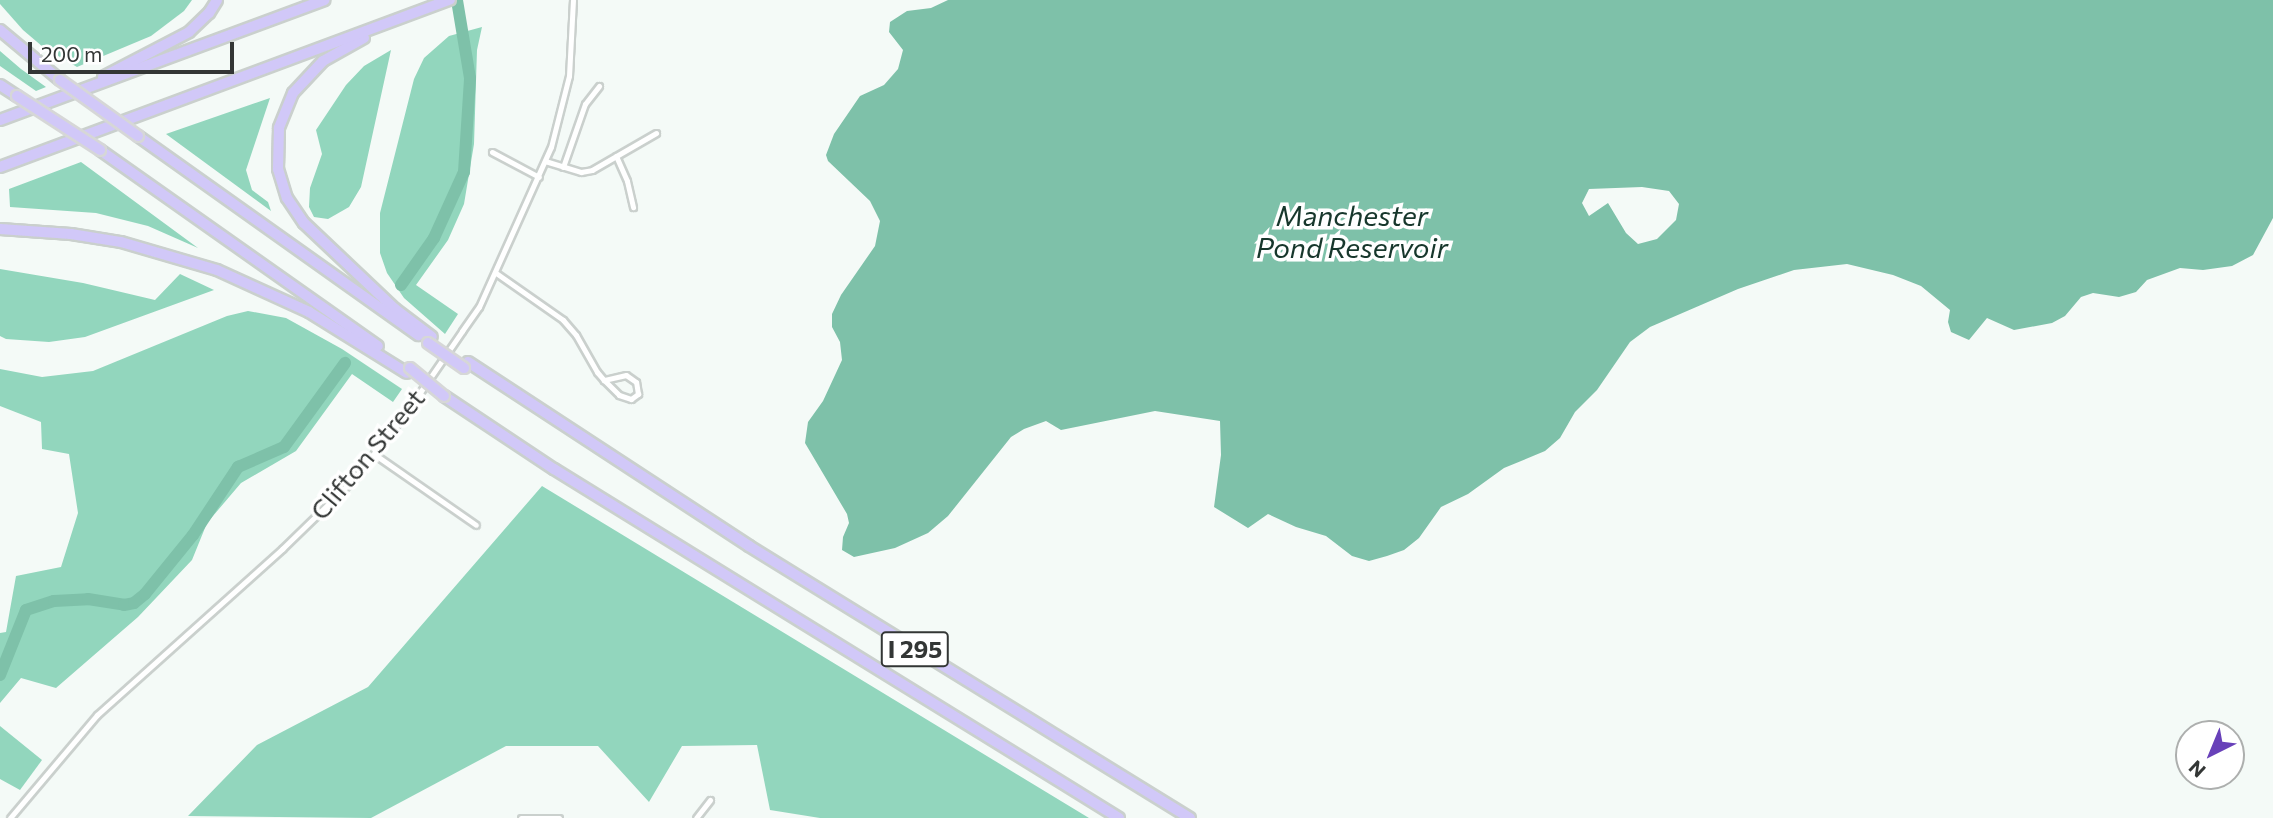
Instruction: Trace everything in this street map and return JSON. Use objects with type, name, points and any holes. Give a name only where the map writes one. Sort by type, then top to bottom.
[{"type":"highway","points":[[80,90],[189,32],[209,13],[217,0]]},
{"type":"highway","points":[[0,120],[324,0]]},
{"type":"highway","points":[[0,167],[447,1]]},
{"type":"highway","points":[[395,21],[323,61],[296,89],[279,128],[278,169],[287,198],[304,223],[430,340]]},
{"type":"highway","points":[[0,30],[60,79],[138,136],[430,340]]},
{"type":"highway","points":[[0,85],[100,150],[409,371]]},
{"type":"highway","points":[[0,229],[71,234],[121,242],[217,270],[309,312],[409,371]]},
{"type":"highway","name":"I 295","points":[[430,340],[749,546],[1190,818]]},
{"type":"highway","name":"I 295","points":[[409,371],[554,469],[1119,818]]},
{"type":"street","name":"Clifton Street","points":[[10,818],[97,715],[321,512],[373,454],[479,307],[539,177],[562,110],[569,76],[573,0]]},
{"type":"street","points":[[563,167],[585,104],[599,86]]},
{"type":"street","points":[[545,161],[581,172],[592,170],[656,133]]},
{"type":"street","points":[[492,152],[539,177]]},
{"type":"street","points":[[616,156],[634,207]]},
{"type":"street","points":[[496,273],[563,320],[604,380],[624,398],[631,399],[638,394],[636,382],[626,375],[604,380]]},
{"type":"street","points":[[373,454],[476,525]]},
{"type":"street","points":[[696,818],[710,800]]},
{"type":"street","points":[[521,818],[559,818]]},
{"type":"shaded area","points":[[0,0],[192,0],[184,11],[151,36],[77,67],[43,47],[23,30],[0,4]]},
{"type":"shaded area","points":[[482,27],[477,50],[474,144],[464,204],[448,240],[416,285],[458,314],[445,334],[404,298],[387,273],[380,253],[380,213],[414,79],[424,58],[449,36]]},
{"type":"shaded area","points":[[391,50],[361,187],[349,207],[328,219],[314,217],[309,207],[310,188],[322,154],[316,130],[346,85],[364,66]]},
{"type":"shaded area","points":[[0,51],[46,87],[36,91],[0,66]]},
{"type":"shaded area","points":[[270,98],[246,170],[252,190],[268,202],[271,211],[166,134]]},
{"type":"shaded area","points":[[81,162],[198,248],[148,226],[96,213],[10,207],[9,189]]},
{"type":"shaded area","points":[[0,269],[83,283],[155,300],[180,274],[214,290],[85,337],[49,342],[6,339],[0,336]]},
{"type":"shaded area","points":[[248,311],[286,318],[342,349],[402,389],[393,402],[352,374],[296,451],[241,483],[207,523],[192,560],[138,617],[56,688],[21,678],[0,703],[0,633],[6,632],[16,576],[61,567],[78,513],[69,454],[42,449],[41,422],[0,406],[0,369],[42,377],[93,371],[227,316]]},
{"type":"shaded area","points":[[542,486],[1089,818],[820,818],[770,810],[757,745],[682,746],[649,802],[598,746],[506,746],[371,818],[188,816],[257,745],[368,687]]},
{"type":"shaded area","points":[[0,726],[42,760],[20,790],[0,779]]},
{"type":"water","name":"Manchester Pond Reservoir","points":[[948,0],[2273,0],[2273,218],[2253,255],[2232,266],[2203,270],[2180,268],[2147,280],[2136,292],[2119,297],[2093,293],[2081,297],[2065,316],[2052,323],[2014,330],[1987,318],[1969,340],[1951,332],[1948,322],[1950,310],[1921,286],[1893,275],[1847,264],[1794,270],[1738,289],[1650,327],[1630,342],[1597,390],[1575,412],[1560,438],[1545,451],[1504,468],[1468,494],[1441,507],[1419,538],[1404,550],[1369,561],[1352,556],[1326,536],[1296,527],[1268,514],[1248,528],[1214,507],[1221,455],[1220,421],[1155,411],[1061,430],[1046,421],[1024,429],[1011,437],[948,516],[928,533],[895,548],[854,557],[842,550],[843,537],[849,523],[847,514],[805,443],[808,422],[823,401],[842,360],[840,342],[832,327],[832,314],[841,295],[875,246],[880,221],[870,201],[828,161],[826,155],[834,134],[860,96],[884,85],[898,69],[903,50],[889,32],[890,22],[907,11],[931,8]],"holes":[[[1642,187],[1669,191],[1679,204],[1676,220],[1657,239],[1638,244],[1626,233],[1608,203],[1589,216],[1582,203],[1589,189]]]},
{"type":"waterway","points":[[401,285],[434,238],[464,172],[470,78],[457,0]]},
{"type":"waterway","points":[[0,675],[26,610],[54,601],[88,599],[124,605],[134,603],[145,594],[193,535],[238,467],[284,447],[345,363]]}]
